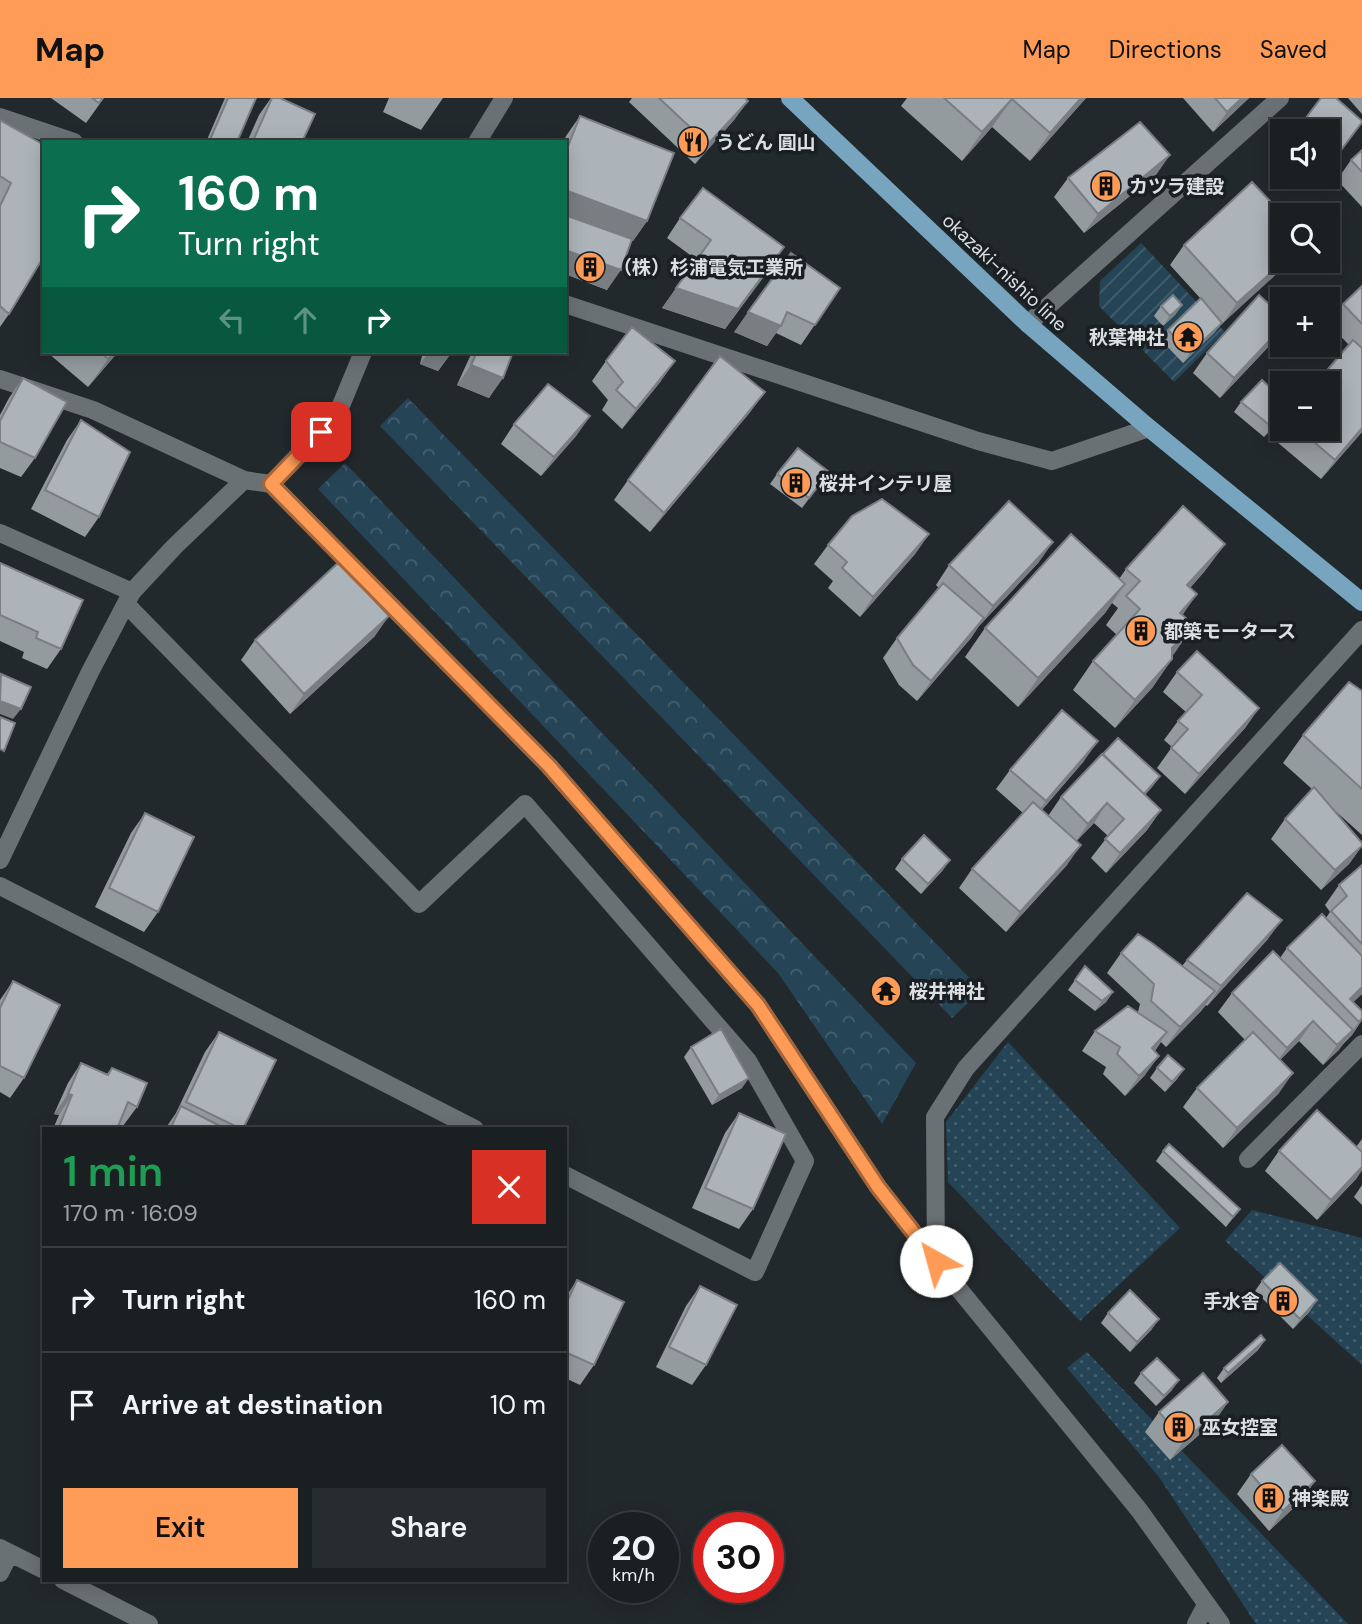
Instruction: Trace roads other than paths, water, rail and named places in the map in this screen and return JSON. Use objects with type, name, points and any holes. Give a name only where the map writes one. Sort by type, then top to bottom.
[{"type":"main road","name":"okazaki-nishio line","points":[[790,98],[1028,324],[1149,428],[1362,602]]},
{"type":"street","points":[[478,140],[504,98]]},
{"type":"street","points":[[1028,324],[1280,98]]},
{"type":"street","points":[[0,117],[68,140]]},
{"type":"street","points":[[567,305],[978,442],[1052,461],[1149,428]]},
{"type":"street","points":[[271,484],[337,415],[362,354]]},
{"type":"street","points":[[0,379],[93,410],[244,480],[271,484],[549,766],[758,1005],[878,1187],[1139,1510],[1221,1624]]},
{"type":"street","points":[[0,860],[129,598],[175,546],[244,480]]},
{"type":"street","points":[[0,533],[129,598],[419,904],[525,804],[748,1061],[805,1161],[755,1272],[567,1176]]},
{"type":"street","points":[[936,1261],[935,1117],[966,1068],[1362,630]]},
{"type":"street","points":[[0,886],[471,1127]]},
{"type":"street","points":[[1248,1159],[1362,1044]]},
{"type":"street","points":[[0,1573],[5,1550],[42,1569]]},
{"type":"street","points":[[67,1582],[149,1624]]},
{"type":"street","points":[[1196,1624],[1206,1605]]},
{"type":"place","name":"うどん 圓山","points":[[693,142]]},
{"type":"place","name":"カツラ建設","points":[[1106,186]]},
{"type":"place","name":"（株）杉浦電気工業所","points":[[590,267]]},
{"type":"place","name":"秋葉神社","points":[[1188,337]]},
{"type":"place","name":"桜井インテリ屋","points":[[796,483]]},
{"type":"place","name":"都築モータース","points":[[1141,631]]},
{"type":"place","name":"桜井神社","points":[[886,991]]},
{"type":"place","name":"手水舎","points":[[1283,1301]]},
{"type":"place","name":"巫女控室","points":[[1179,1427]]},
{"type":"place","name":"神楽殿","points":[[1269,1498]]}]
